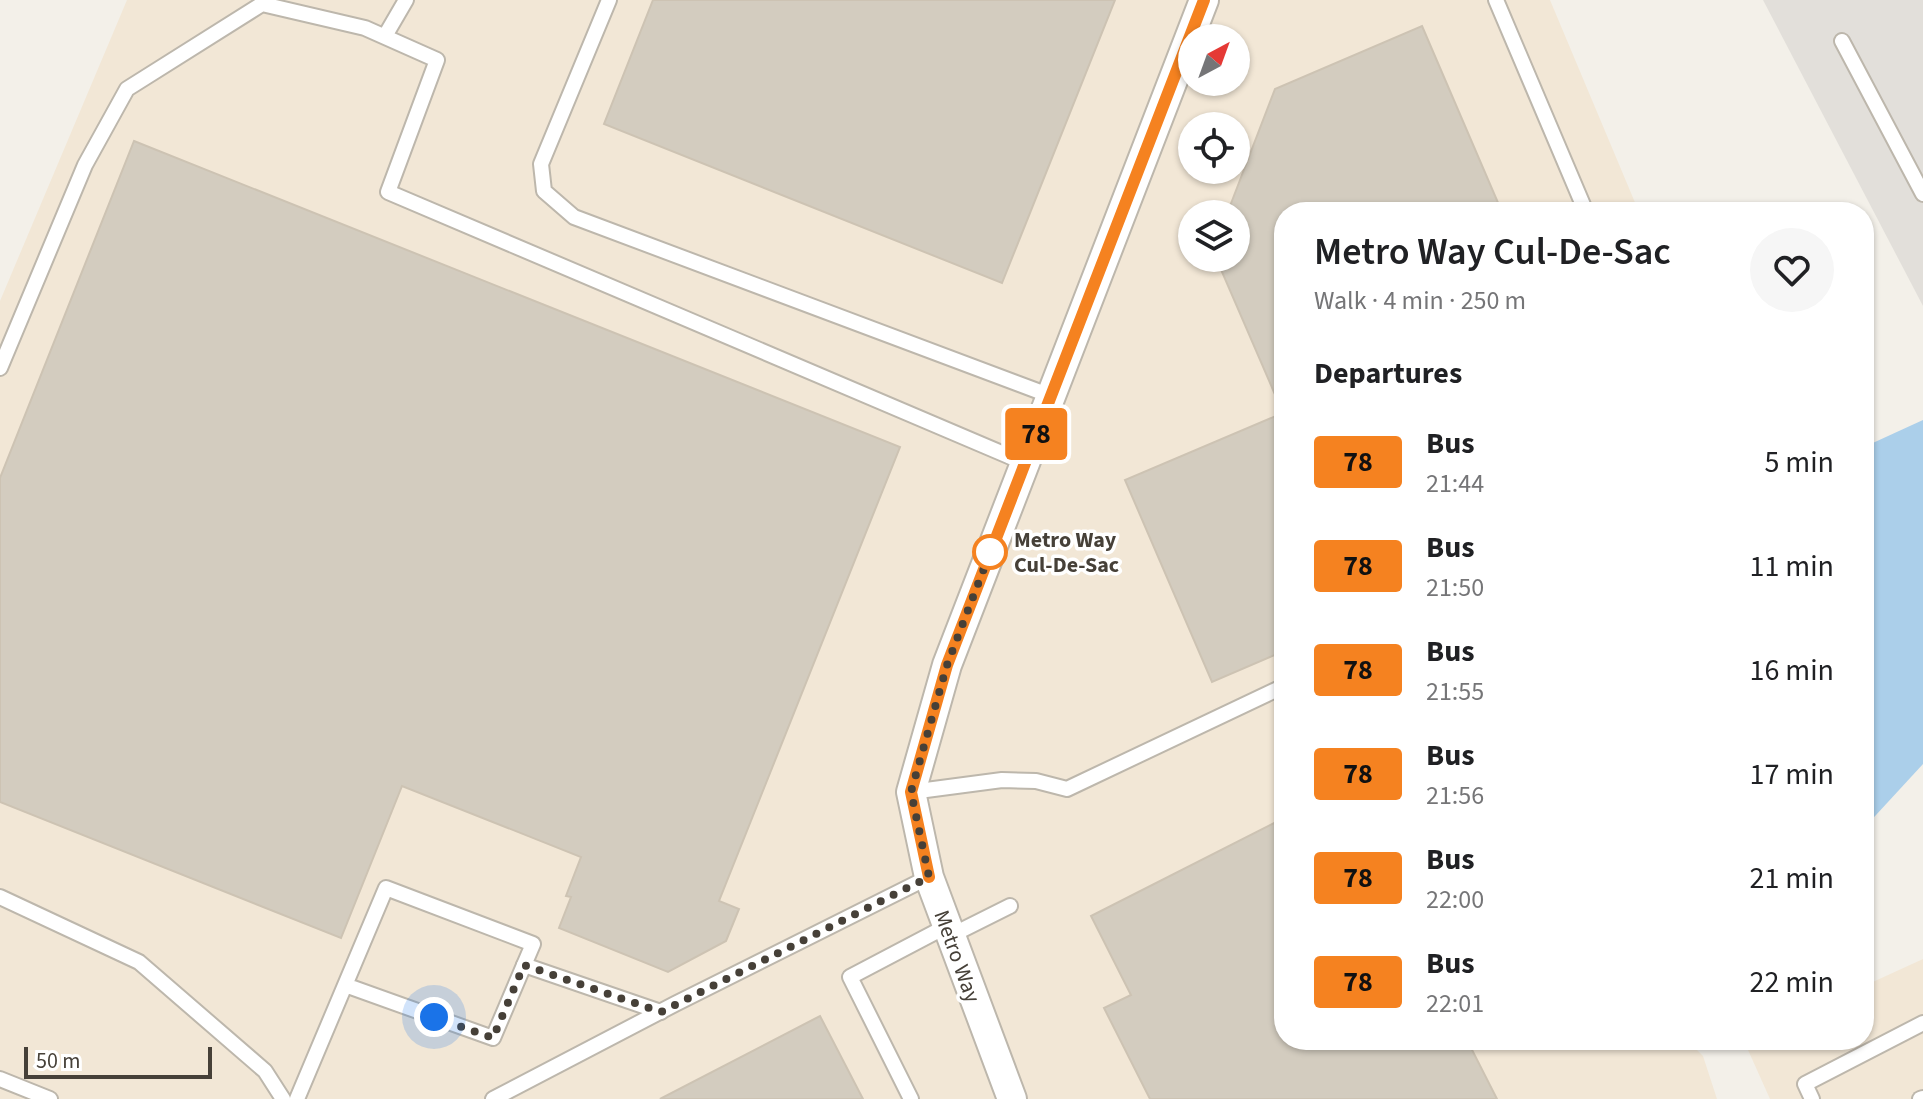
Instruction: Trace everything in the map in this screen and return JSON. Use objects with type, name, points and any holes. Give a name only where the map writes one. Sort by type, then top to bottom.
[{"type":"street","name":"Metro Way","points":[[1012,1099],[929,877],[911,792],[947,665],[1204,0]]},
{"type":"lane","points":[[385,36],[406,0]]},
{"type":"lane","points":[[609,0],[541,164],[544,191],[574,217],[1051,396]]},
{"type":"lane","points":[[1496,0],[1582,202]]},
{"type":"lane","points":[[0,368],[85,165],[127,89],[262,4],[365,28],[437,60],[388,192],[1025,463]]},
{"type":"lane","points":[[1842,41],[1923,194]]},
{"type":"lane","points":[[911,792],[1002,780],[1036,781],[1067,789],[1274,691]]},
{"type":"lane","points":[[493,1099],[929,877]]},
{"type":"lane","points":[[297,1099],[345,985],[386,888],[533,944],[493,1038],[345,985]]},
{"type":"lane","points":[[0,897],[139,962],[265,1071],[283,1099]]},
{"type":"lane","points":[[911,1099],[850,977],[1010,906]]},
{"type":"lane","points":[[524,965],[661,1012]]},
{"type":"lane","points":[[1874,1048],[1923,1023]]},
{"type":"lane","points":[[1812,1099],[1805,1084],[1871,1050]]},
{"type":"lane","points":[[0,1079],[50,1099]]},
{"type":"shaded area","points":[[127,0],[1550,0],[1635,202],[1274,202],[1274,1050],[1697,1050],[1703,1056],[1717,1099],[0,1099],[0,301]]},
{"type":"shaded area","points":[[1763,0],[1923,0],[1923,306],[1874,212],[1874,202],[1869,202]]},
{"type":"shaded area","points":[[1923,959],[1923,1099],[1770,1099],[1748,1050],[1874,1050],[1874,981]]},
{"type":"water","points":[[1923,420],[1923,764],[1874,817],[1874,442]]},
{"type":"building","points":[[653,0],[1115,0],[1002,283],[604,124]]},
{"type":"building","points":[[1422,26],[1498,202],[1274,202],[1274,392],[1222,272],[1250,272],[1250,200],[1232,200],[1239,184],[1250,184],[1250,154],[1275,89]]},
{"type":"building","points":[[134,141],[900,447],[719,901],[739,909],[726,941],[668,972],[559,928],[571,897],[566,896],[581,857],[402,786],[341,938],[0,802],[0,478]]},
{"type":"building","points":[[1274,417],[1274,655],[1212,682],[1125,480]]},
{"type":"building","points":[[1274,823],[1274,1050],[1472,1050],[1497,1099],[1150,1099],[1104,1008],[1131,995],[1091,916]]},
{"type":"building","points":[[820,1016],[863,1099],[660,1099]]},
{"type":"bus line","name":"78","points":[[929,877],[911,792],[947,665],[1204,0]]},
{"type":"place","name":"Metro Way Cul-De-Sac","points":[[990,552]]},
{"type":"route","points":[[434,1017],[493,1038],[524,965],[661,1012],[929,877],[911,792],[947,665],[990,552]]}]
